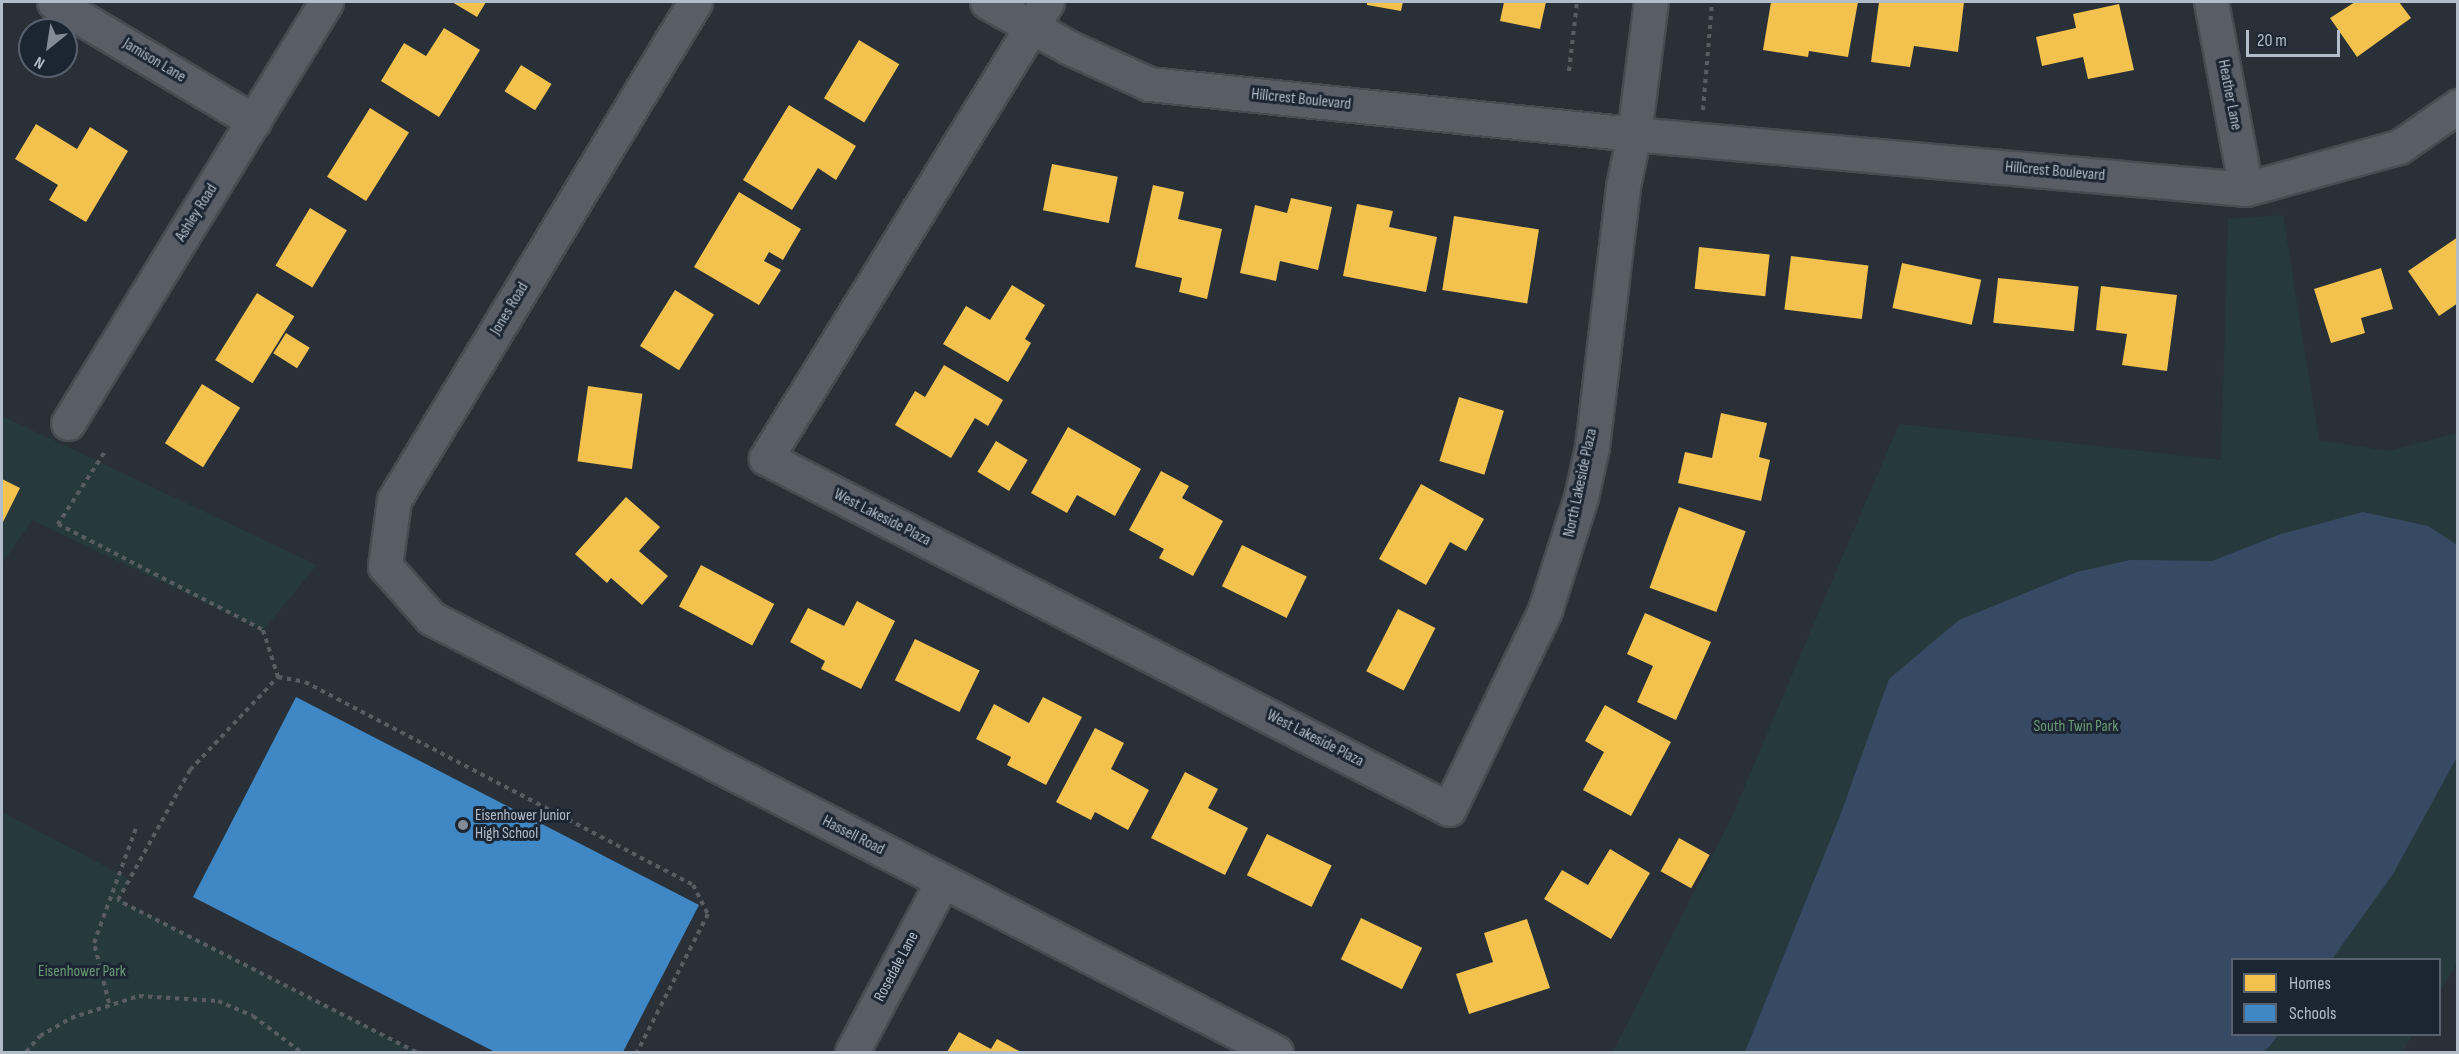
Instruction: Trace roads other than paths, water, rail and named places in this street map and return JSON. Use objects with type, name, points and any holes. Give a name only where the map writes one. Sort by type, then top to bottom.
[{"type":"street","name":"Jamison Lane","points":[[54,2],[254,121]]},
{"type":"street","name":"Ashley Road","points":[[68,423],[326,2]]},
{"type":"street","name":"Jones Road","points":[[431,618],[385,566],[394,500],[695,2]]},
{"type":"street","name":"Hillcrest Boulevard","points":[[987,2],[1039,14],[1149,84],[1634,134],[2246,189],[2399,147],[2457,106]]},
{"type":"street","points":[[1634,134],[1651,2]]},
{"type":"street","name":"Heather Lane","points":[[2211,2],[2246,189]]},
{"type":"street","name":"West Lakeside Plaza","points":[[1039,14],[766,458],[1449,808]]},
{"type":"street","name":"North Lakeside Plaza","points":[[1449,808],[1545,610],[1578,507],[1592,447],[1623,186],[1634,134]]},
{"type":"street","name":"Hassell Road","points":[[431,618],[1276,1053]]},
{"type":"street","name":"Rosedale Lane","points":[[852,1053],[942,882]]},
{"type":"water","name":"South Twin Park","points":[[2363,512],[2428,526],[2457,545],[2457,757],[2393,874],[2333,958],[2231,958],[2231,1036],[2277,1036],[2269,1047],[2262,1052],[1745,1052],[1840,816],[1889,679],[1959,620],[2077,572],[2130,560],[2212,561],[2281,534]]},
{"type":"place","name":"Eisenhower Junior High School","points":[[463,825]]},
{"type":"park label","name":"Eisenhower Park","points":[[82,972]]}]
